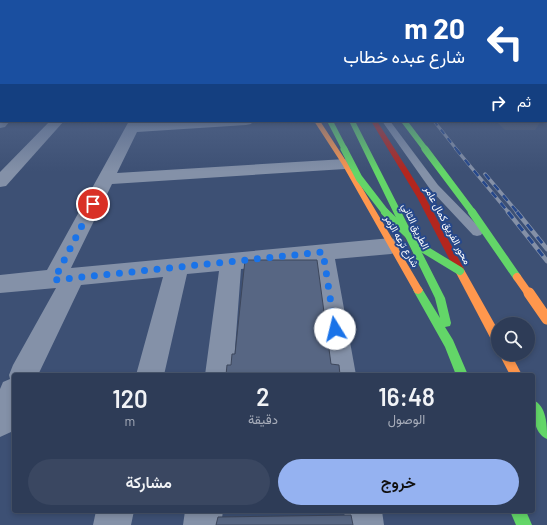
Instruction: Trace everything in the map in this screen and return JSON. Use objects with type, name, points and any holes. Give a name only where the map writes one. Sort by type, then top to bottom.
[{"type":"main road","name":"شارع ترعه الزمر","points":[[319,124],[345,164],[449,344],[461,373]]},
{"type":"main road","points":[[331,124],[360,178],[384,211],[422,248],[460,271]]},
{"type":"main road","name":"الطريق الثاني","points":[[353,124],[440,298],[446,322],[449,344]]},
{"type":"main road","name":"محور الفريق كمال عامر","points":[[376,124],[421,197],[491,328]]},
{"type":"main road","points":[[406,124],[461,196],[547,319]]},
{"type":"main road","points":[[509,361],[515,373]]},
{"type":"main road","points":[[535,410],[547,432]]},
{"type":"main road","points":[[519,513],[524,525]]},
{"type":"street","points":[[0,182],[55,124]]},
{"type":"street","points":[[24,373],[106,180],[134,124],[153,124]]},
{"type":"street","points":[[106,180],[345,164]]},
{"type":"street","points":[[0,284],[391,246]]},
{"type":"street","points":[[323,252],[342,373]]},
{"type":"street","points":[[219,373],[231,262]]},
{"type":"street","points":[[150,373],[177,267]]},
{"type":"street","points":[[0,421],[12,397]]},
{"type":"street","points":[[112,525],[115,513]]},
{"type":"street","points":[[202,525],[204,513]]},
{"type":"street","points":[[363,513],[365,525]]},
{"type":"lane","points":[[388,124],[434,187],[461,217],[499,254],[547,309]]},
{"type":"building","points":[[245,260],[317,260],[331,364],[339,365],[340,373],[226,373],[227,365],[231,365],[232,354],[235,354]]},
{"type":"building","points":[[351,515],[353,525],[216,525],[218,517]]},
{"type":"railway","points":[[436,124],[457,150]]},
{"type":"railway","points":[[456,149],[509,213]]},
{"type":"railway","points":[[485,174],[518,213]]},
{"type":"railway","points":[[508,212],[547,261]]},
{"type":"railway","points":[[517,212],[547,249]]},
{"type":"traffic: fast","points":[[331,124],[359,178],[384,211],[422,248],[460,271]]},
{"type":"traffic: fast","points":[[353,124],[440,298],[446,323]]},
{"type":"traffic: fast","points":[[406,124],[461,196],[517,277]]},
{"type":"traffic: fast","points":[[418,290],[449,344],[461,373]]},
{"type":"traffic: fast","points":[[535,410],[547,432]]},
{"type":"traffic: fast","points":[[519,513],[524,525]]},
{"type":"traffic: slow","points":[[319,124],[345,164],[418,290]]},
{"type":"traffic: slow","points":[[459,269],[491,328]]},
{"type":"traffic: slow","points":[[517,277],[547,319]]},
{"type":"traffic: slow","points":[[509,361],[515,373]]},
{"type":"traffic: jam","points":[[376,124],[421,197],[459,269]]},
{"type":"route","points":[[93,204],[54,280],[323,252],[335,329]]}]
